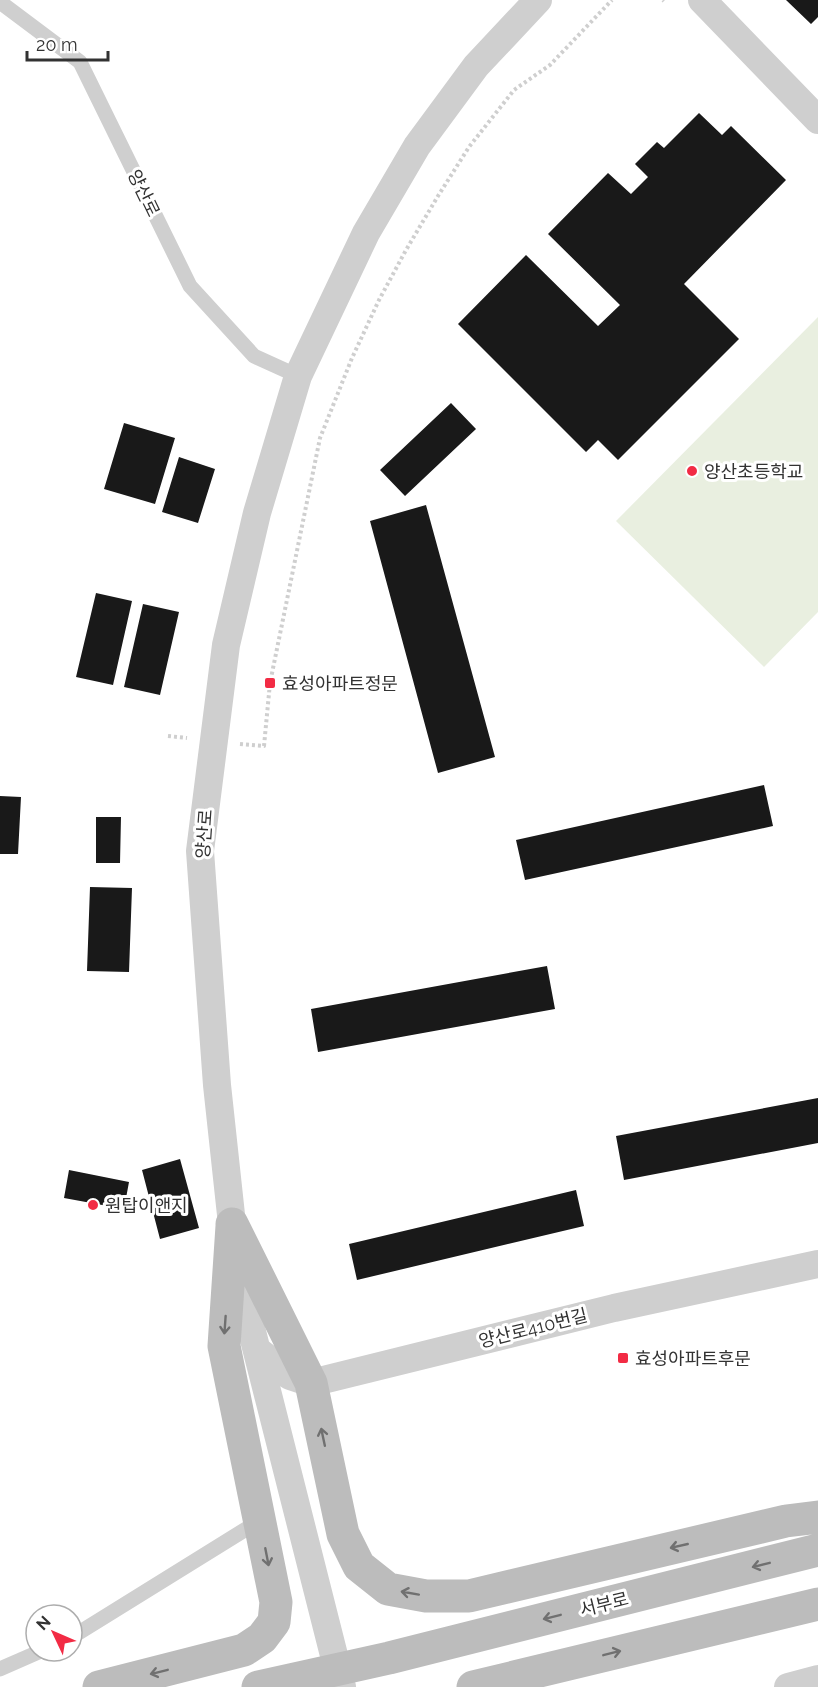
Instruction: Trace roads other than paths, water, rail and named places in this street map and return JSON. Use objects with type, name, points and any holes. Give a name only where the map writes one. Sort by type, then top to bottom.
[{"type":"main road","points":[[232,1224],[311,1383],[343,1534],[359,1566],[388,1589],[426,1596],[468,1596],[786,1521],[818,1517]]},
{"type":"main road","points":[[99,1687],[244,1650],[262,1638],[274,1622],[276,1602],[224,1346],[232,1224]]},
{"type":"main road","name":"서부로","points":[[272,1683],[389,1658],[818,1550]]},
{"type":"main road","points":[[473,1687],[818,1604]]},
{"type":"street","name":"양산로","points":[[342,1687],[244,1300],[232,1224],[217,1085],[200,851],[226,645],[257,513],[298,376],[366,233],[417,146],[476,66],[538,0]]},
{"type":"street","points":[[702,0],[818,120]]},
{"type":"street","name":"양산로410번길","points":[[311,1383],[614,1308],[818,1264]]},
{"type":"street","points":[[257,1350],[290,1376],[311,1383]]},
{"type":"street","points":[[788,1687],[818,1680]]},
{"type":"street","points":[[812,1687],[818,1680]]},
{"type":"lane","name":"양산로","points":[[0,2],[80,62],[190,286],[254,356],[298,376]]},
{"type":"lane","points":[[84,1630],[259,1521]]},
{"type":"lane","points":[[0,1669],[24,1658]]},
{"type":"place","name":"양산초등학교","points":[[692,471]]},
{"type":"place","name":"효성아파트정문","points":[[270,683]]},
{"type":"place","name":"원탑이앤지","points":[[93,1205]]},
{"type":"place","name":"효성아파트후문","points":[[623,1358]]}]
